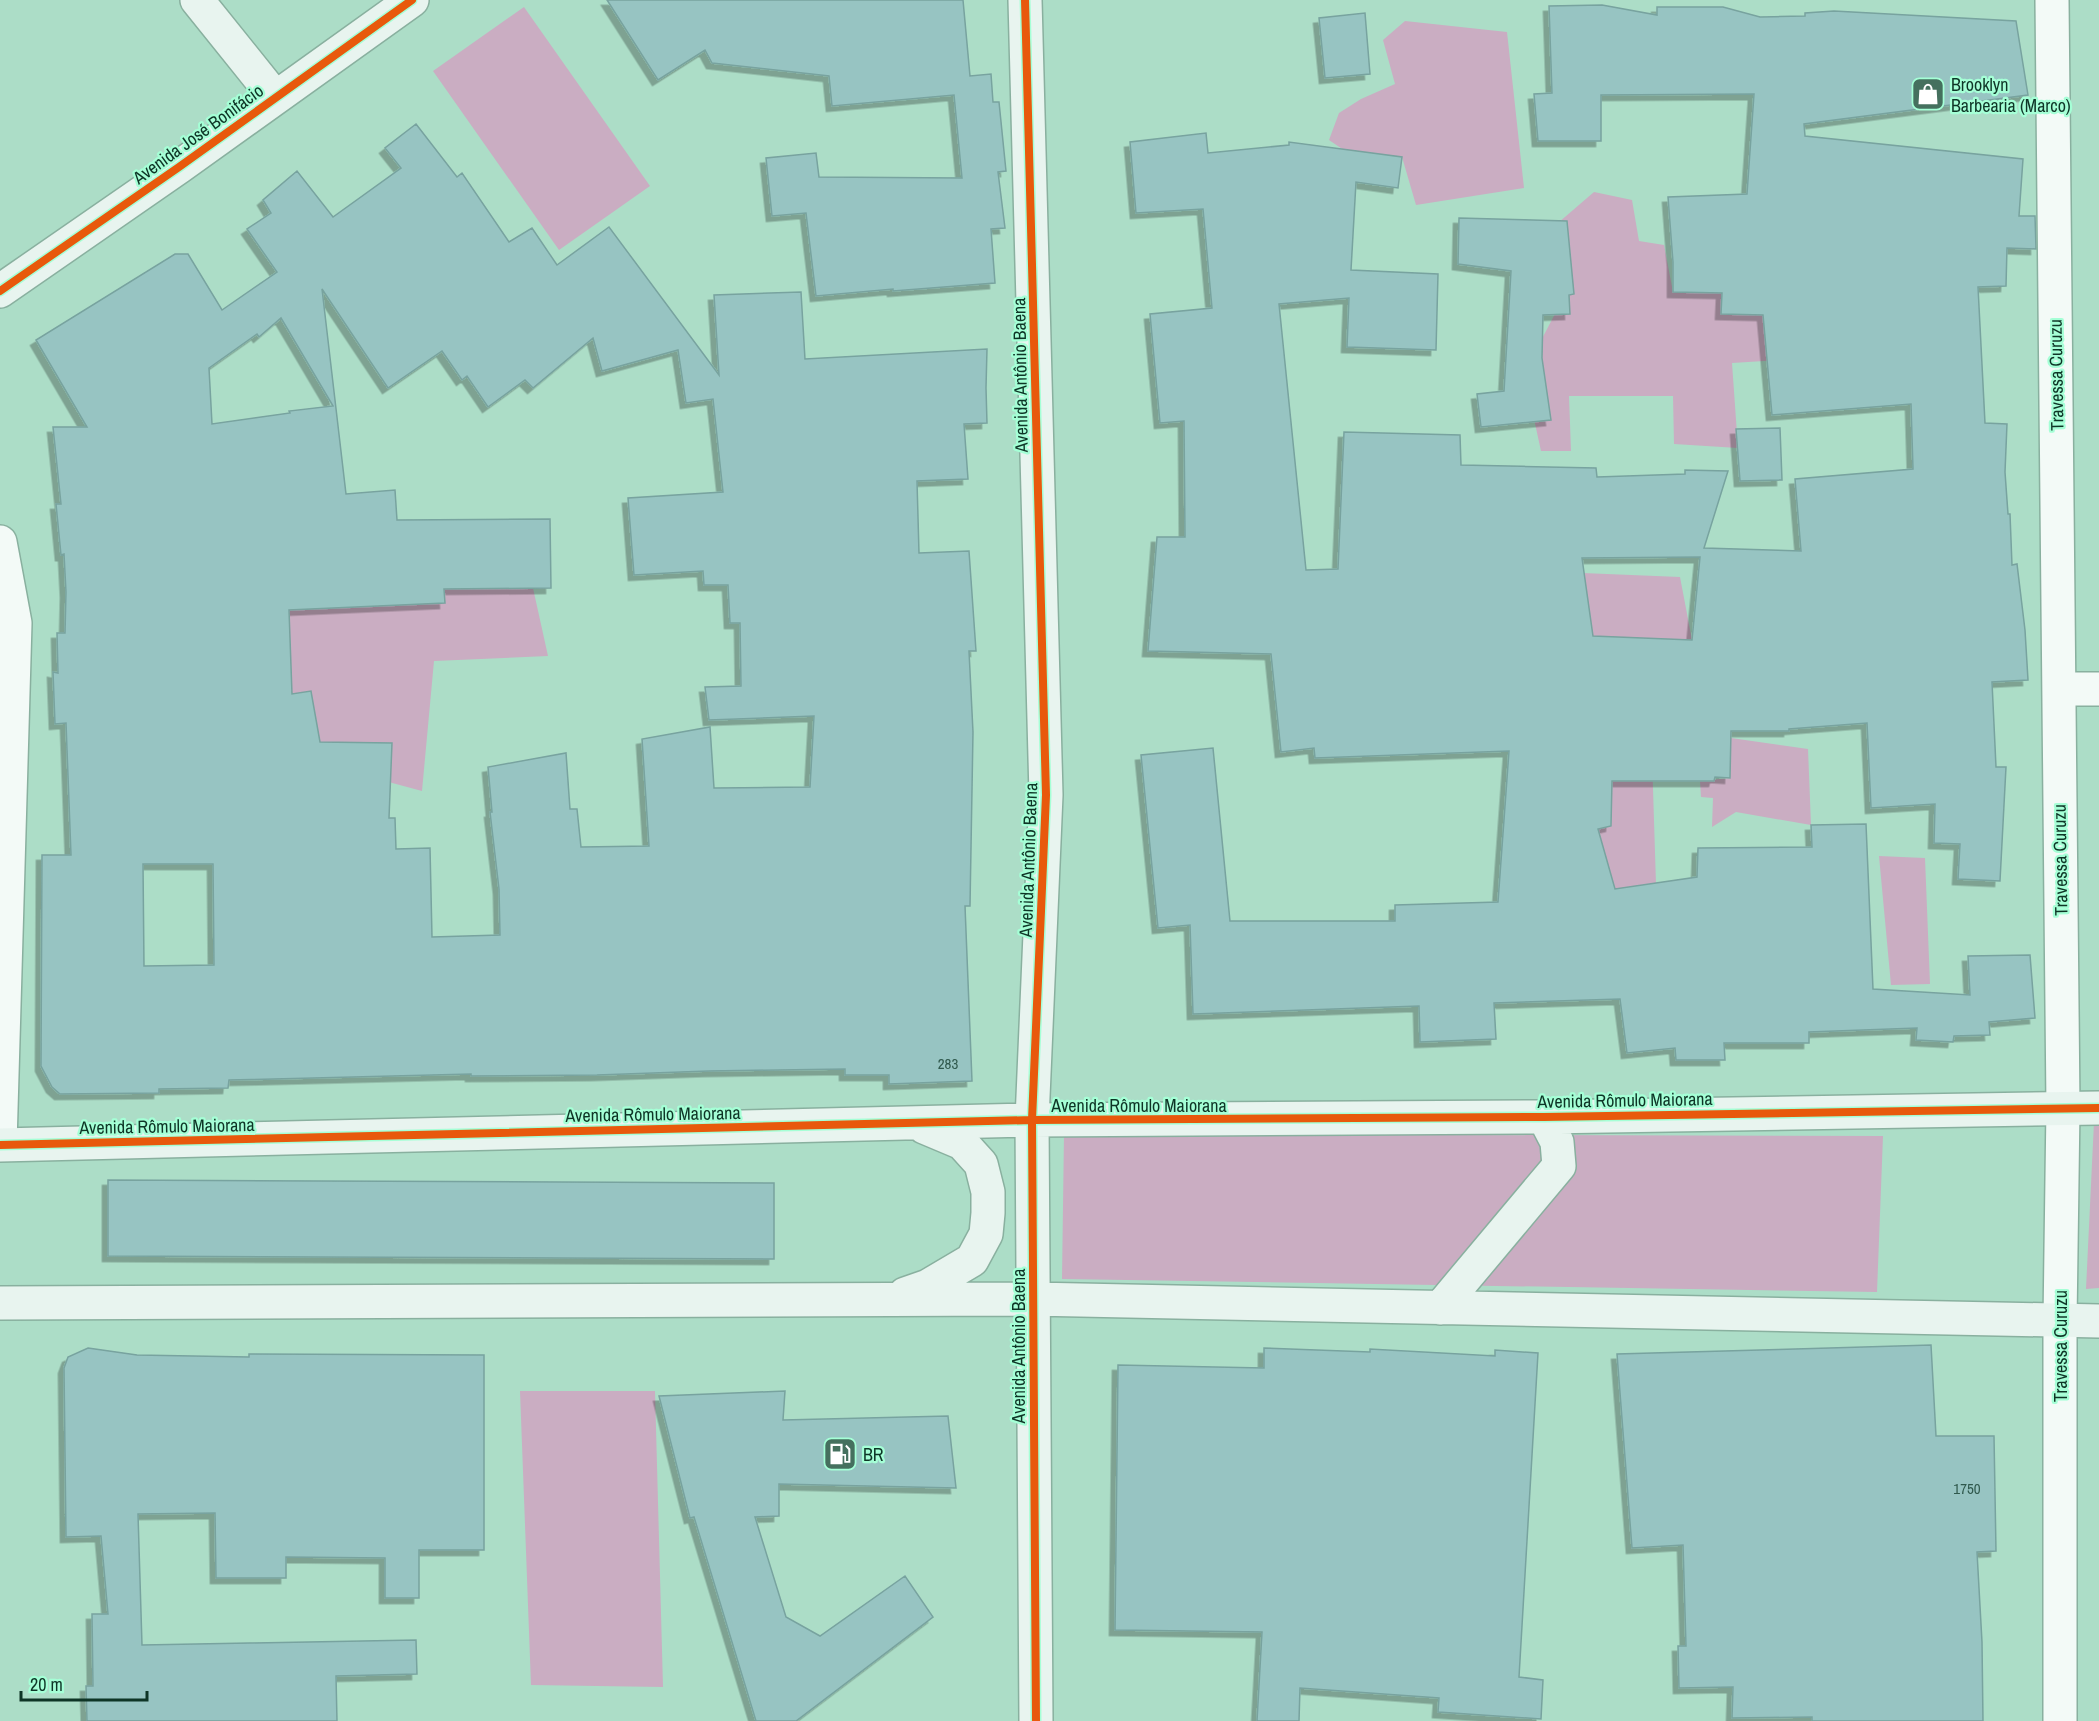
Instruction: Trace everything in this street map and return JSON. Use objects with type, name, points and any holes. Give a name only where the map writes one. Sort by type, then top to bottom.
[{"type":"street","points":[[197,0],[275,97]]},
{"type":"street","name":"Avenida José Bonifácio","points":[[0,291],[179,167],[412,0]]},
{"type":"street","name":"Avenida Antônio Baena","points":[[1025,0],[1046,795],[1032,1120],[1036,1721]]},
{"type":"street","name":"Travessa Curuzu","points":[[2052,0],[2063,1107],[2060,1321],[2060,1721]]},
{"type":"street","points":[[0,542],[15,622],[0,1144]]},
{"type":"street","points":[[2059,689],[2099,689]]},
{"type":"street","name":"Avenida Rômulo Maiorana","points":[[0,1144],[1032,1120],[1544,1117],[2099,1108]]},
{"type":"street","points":[[1440,1308],[1559,1166],[1557,1142],[1544,1117]]},
{"type":"street","points":[[886,1300],[928,1286],[972,1260],[986,1234],[988,1192],[981,1164],[962,1143],[916,1123]]},
{"type":"street","points":[[0,1303],[1032,1299],[2099,1321]]},
{"type":"shaded area","points":[[524,7],[650,186],[559,250],[433,71]]},
{"type":"shaded area","points":[[1405,21],[1507,32],[1524,188],[1416,205],[1402,157],[1378,154],[1357,159],[1329,140],[1339,113],[1361,99],[1395,84],[1383,40]]},
{"type":"shaded area","points":[[1594,192],[1632,200],[1639,241],[1664,245],[1673,292],[1702,292],[1704,258],[1815,358],[1732,363],[1738,448],[1674,444],[1673,396],[1569,396],[1571,451],[1541,451],[1524,373],[1568,289],[1544,235]]},
{"type":"shaded area","points":[[1558,572],[1680,577],[1692,640],[1554,649]]},
{"type":"shaded area","points":[[277,574],[531,579],[548,656],[434,661],[422,791],[259,747]]},
{"type":"shaded area","points":[[1731,738],[1808,749],[1811,825],[1736,812],[1712,827],[1713,798],[1701,797],[1700,781],[1730,778]]},
{"type":"shaded area","points":[[1652,757],[1656,884],[1624,904],[1581,870],[1582,832],[1611,826],[1613,761]]},
{"type":"shaded area","points":[[1879,856],[1925,858],[1930,984],[1891,985]]},
{"type":"shaded area","points":[[2094,1122],[2099,1122],[2099,1288],[2086,1289]]},
{"type":"shaded area","points":[[1064,1134],[1883,1136],[1877,1292],[1062,1279]]},
{"type":"shaded area","points":[[520,1391],[655,1391],[663,1687],[531,1685]]},
{"type":"building","points":[[607,0],[963,0],[970,76],[991,74],[993,102],[999,102],[1006,171],[998,172],[1005,228],[991,229],[995,283],[816,296],[806,213],[772,216],[766,158],[816,153],[819,177],[962,178],[954,95],[832,106],[829,76],[712,63],[705,50],[658,80]]},
{"type":"building","points":[[1602,5],[1657,15],[1657,7],[1723,7],[1760,17],[1805,16],[1805,13],[1834,11],[2016,21],[2028,95],[1804,124],[1805,136],[2023,159],[2019,216],[2035,216],[2036,249],[2007,248],[2006,286],[1978,287],[1985,423],[2007,424],[2005,472],[2008,514],[2010,514],[2012,565],[2017,564],[2028,680],[1992,682],[1996,767],[2006,767],[2000,881],[1958,879],[1960,844],[1934,843],[1935,804],[1871,808],[1867,723],[1789,729],[1789,731],[1731,731],[1730,778],[1715,777],[1714,781],[1612,781],[1611,826],[1598,829],[1615,889],[1697,877],[1698,848],[1812,847],[1811,825],[1866,824],[1873,989],[1970,995],[1968,956],[2030,955],[2035,1018],[1989,1022],[1990,1035],[1954,1036],[1953,1042],[1916,1040],[1917,1028],[1809,1032],[1809,1043],[1724,1043],[1725,1060],[1676,1060],[1675,1048],[1627,1053],[1620,999],[1494,1003],[1496,1039],[1420,1042],[1419,1006],[1193,1014],[1190,925],[1158,928],[1141,755],[1213,748],[1230,921],[1395,921],[1395,905],[1498,902],[1509,751],[1315,758],[1314,748],[1281,752],[1271,654],[1148,651],[1157,537],[1185,537],[1184,421],[1160,423],[1150,314],[1212,308],[1203,209],[1136,213],[1130,142],[1206,133],[1208,153],[1289,145],[1289,142],[1402,157],[1398,188],[1356,182],[1351,270],[1438,274],[1436,350],[1347,347],[1349,298],[1279,304],[1306,570],[1338,569],[1344,432],[1460,435],[1461,465],[1596,468],[1597,477],[1685,474],[1685,470],[1728,471],[1704,548],[1801,551],[1795,479],[1913,469],[1911,404],[1772,415],[1763,315],[1721,314],[1722,293],[1673,292],[1668,197],[1747,194],[1754,94],[1601,95],[1601,141],[1538,141],[1534,94],[1552,93],[1549,6]],"holes":[[[1700,557],[1692,640],[1593,636],[1582,558]]]},
{"type":"building","points":[[1365,13],[1370,74],[1325,78],[1319,18]]},
{"type":"building","points":[[416,124],[457,177],[462,173],[509,242],[532,228],[557,265],[609,227],[719,375],[714,295],[801,292],[805,359],[987,349],[987,423],[964,424],[968,479],[917,481],[919,553],[969,551],[976,651],[969,651],[973,732],[970,906],[965,906],[972,1081],[889,1084],[889,1075],[845,1075],[845,1069],[229,1080],[228,1088],[159,1089],[159,1093],[60,1094],[52,1087],[41,1066],[42,855],[71,855],[66,723],[55,724],[53,672],[58,673],[57,633],[65,633],[66,592],[64,554],[61,555],[56,504],[61,504],[53,427],[87,427],[36,340],[175,254],[188,254],[222,310],[277,272],[247,229],[271,213],[263,200],[297,171],[333,217],[401,168],[385,148]],"holes":[[[322,289],[388,388],[442,351],[462,380],[467,376],[488,407],[525,380],[533,388],[593,338],[602,371],[678,350],[686,403],[713,399],[723,492],[628,498],[634,575],[703,571],[704,585],[728,585],[730,623],[740,623],[741,686],[705,687],[709,720],[814,716],[810,787],[714,788],[710,727],[642,739],[649,846],[581,847],[577,809],[570,809],[566,753],[488,767],[492,812],[490,812],[499,889],[500,935],[432,937],[430,848],[396,849],[395,818],[389,818],[392,743],[320,742],[311,691],[292,694],[289,610],[445,603],[444,589],[551,588],[550,519],[397,520],[395,490],[346,494]],[[281,318],[333,406],[212,424],[209,368],[257,334],[259,337]],[[143,864],[213,864],[214,965],[144,966]]]},
{"type":"building","points":[[1459,218],[1567,221],[1574,294],[1569,295],[1570,314],[1543,315],[1542,358],[1551,420],[1481,427],[1477,394],[1504,391],[1511,271],[1458,264]]},
{"type":"building","points":[[1780,428],[1782,480],[1740,481],[1736,429]]},
{"type":"building","points":[[108,1180],[774,1183],[774,1259],[108,1256]]},
{"type":"building","points":[[1931,1345],[1936,1436],[1994,1436],[1996,1551],[1977,1552],[1982,1642],[1983,1721],[1812,1721],[1812,1717],[1732,1718],[1733,1687],[1679,1688],[1678,1646],[1686,1646],[1683,1545],[1632,1548],[1617,1354]]},
{"type":"building","points":[[88,1348],[137,1355],[249,1357],[249,1354],[484,1355],[484,1550],[419,1550],[419,1598],[385,1598],[385,1558],[286,1557],[286,1578],[216,1578],[215,1513],[138,1514],[142,1645],[416,1640],[417,1674],[336,1676],[337,1721],[87,1721],[86,1686],[93,1686],[92,1614],[108,1614],[101,1536],[66,1537],[64,1368],[68,1357]]},
{"type":"building","points":[[1264,1348],[1370,1352],[1370,1349],[1495,1356],[1495,1350],[1538,1353],[1519,1677],[1543,1680],[1541,1719],[1438,1712],[1439,1698],[1300,1688],[1299,1721],[1257,1721],[1262,1632],[1115,1630],[1118,1365],[1264,1368]]},
{"type":"building","points":[[785,1391],[783,1420],[948,1416],[956,1488],[779,1484],[779,1516],[755,1517],[786,1617],[820,1636],[905,1576],[933,1617],[796,1721],[756,1721],[694,1517],[690,1518],[659,1396]]},
{"type":"cycle path","points":[[0,291],[179,167],[412,0]]},
{"type":"cycle path","points":[[1025,0],[1046,795],[1032,1120],[1036,1721]]},
{"type":"cycle path","points":[[0,1145],[1032,1120],[1544,1117],[2099,1108]]},
{"type":"place","name":"Brooklyn Barbearia (Marco)","points":[[1928,94]]},
{"type":"place","name":"BR","points":[[840,1454]]}]
